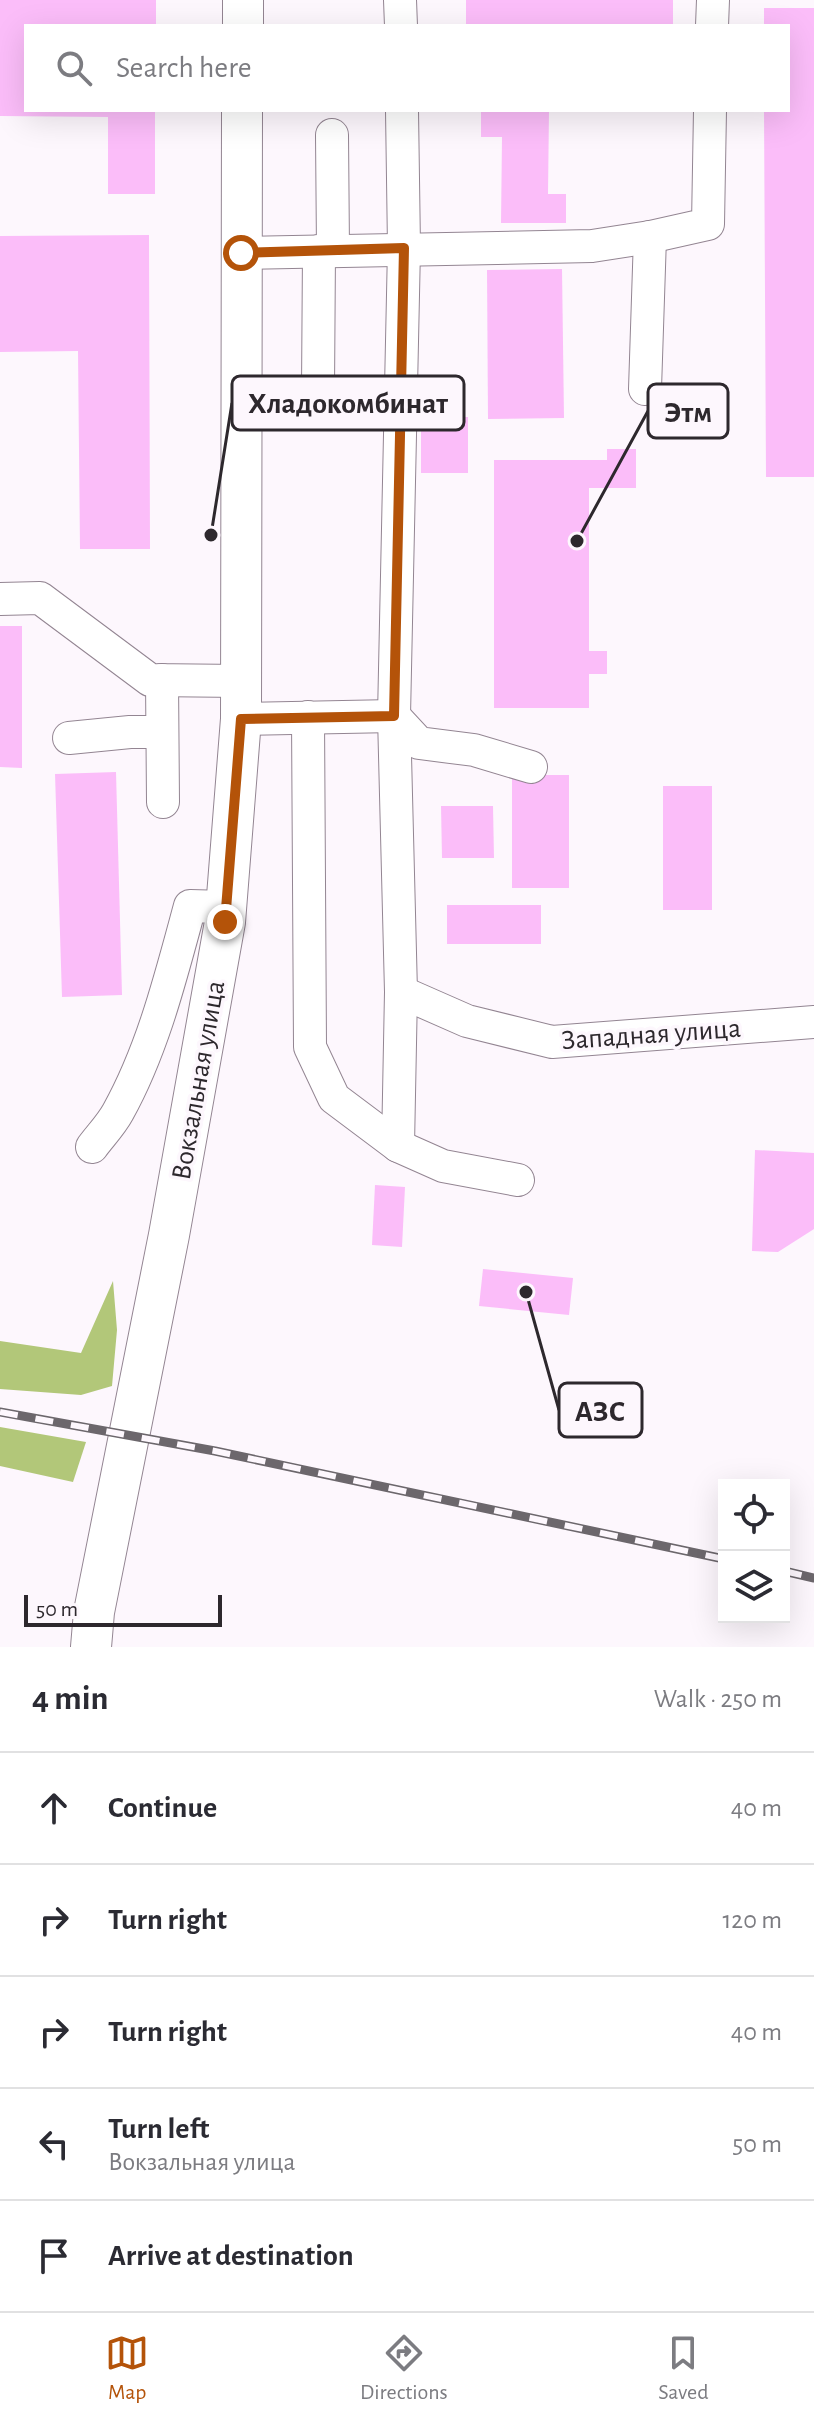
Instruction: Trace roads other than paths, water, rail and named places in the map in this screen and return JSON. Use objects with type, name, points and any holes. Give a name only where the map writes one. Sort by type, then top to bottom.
[{"type":"main road","points":[[243,0],[243,24]]},
{"type":"main road","name":"Вокзальная улица","points":[[89,1635],[169,1235],[226,907],[241,700],[242,112]]},
{"type":"street","points":[[400,0],[401,24]]},
{"type":"street","points":[[712,24],[713,0]]},
{"type":"street","points":[[398,1146],[401,992],[394,716],[404,248],[402,112]]},
{"type":"street","points":[[241,253],[592,246],[708,224],[710,112]]},
{"type":"street","points":[[318,390],[332,135]]},
{"type":"street","points":[[645,389],[650,237]]},
{"type":"street","points":[[0,577],[40,598],[150,680],[162,680],[308,717],[394,716],[419,743],[474,750],[531,767]]},
{"type":"street","points":[[0,599],[40,598]]},
{"type":"street","points":[[162,680],[163,802]]},
{"type":"street","points":[[308,717],[310,1047],[334,1098],[398,1146],[443,1166],[518,1180]]},
{"type":"street","points":[[69,738],[162,732]]},
{"type":"street","points":[[92,1147],[117,1114],[161,1012],[190,906],[226,907]]},
{"type":"street","name":"Западная улица","points":[[401,992],[467,1021],[552,1042],[814,1022]]},
{"type":"railway","points":[[0,1412],[215,1451],[718,1558]]},
{"type":"railway","points":[[790,1572],[814,1578]]},
{"type":"place","name":"Хладокомбинат","points":[[211,535]]},
{"type":"place","name":"Этм","points":[[577,541]]},
{"type":"place","name":"АЗС","points":[[526,1292]]}]
